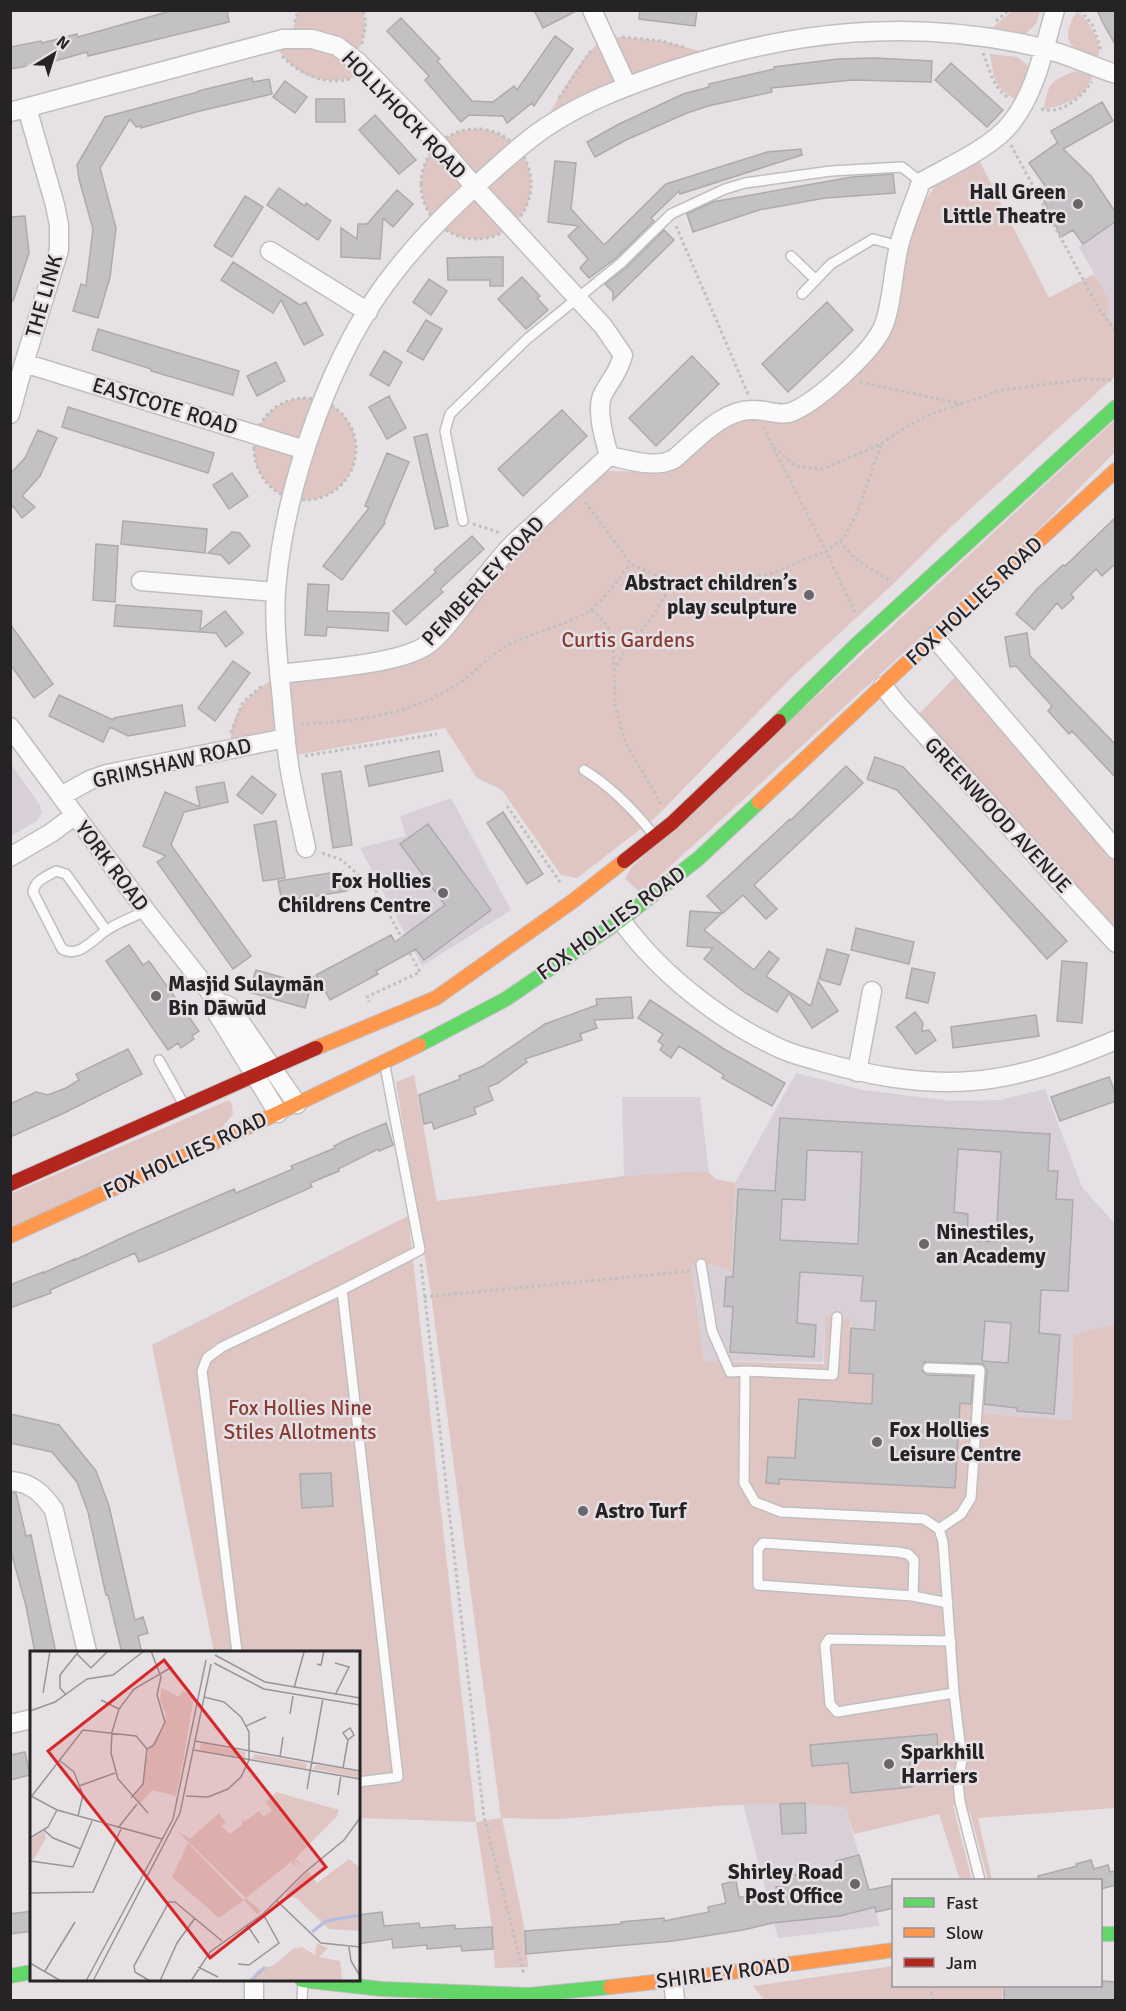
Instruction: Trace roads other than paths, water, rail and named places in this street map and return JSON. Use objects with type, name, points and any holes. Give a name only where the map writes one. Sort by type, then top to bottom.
[{"type":"main road","name":"FOX HOLLIES ROAD","points":[[10,1184],[264,1070],[436,998],[573,901],[599,888],[757,743],[855,646],[1116,407]]},
{"type":"main road","name":"FOX HOLLIES ROAD","points":[[10,1236],[297,1104],[506,999],[617,915],[699,858],[1116,470]]},
{"type":"main road","name":"SHIRLEY ROAD","points":[[307,1981],[382,1995],[529,1998],[892,1950]]},
{"type":"main road","points":[[10,1976],[30,1972]]},
{"type":"street","points":[[592,10],[627,86]]},
{"type":"street","points":[[609,456],[657,464],[666,463],[675,459],[726,416],[755,410],[784,414],[794,411],[842,376],[873,345],[884,325],[899,246],[921,182],[969,156],[1012,123],[1031,88],[1055,10]]},
{"type":"street","points":[[306,848],[288,758],[275,641],[276,592],[292,498],[305,450],[326,392],[368,312],[394,271],[432,227],[509,156],[550,124],[627,86],[725,54],[814,35],[879,31],[928,32],[977,37],[1044,49],[1116,74]]},
{"type":"street","name":"HOLLYHOCK ROAD","points":[[19,110],[291,38],[312,39],[337,46],[370,75],[438,144],[603,326],[623,354],[619,370],[601,398],[602,428],[609,456]]},
{"type":"street","name":"THE LINK","points":[[10,414],[58,250],[59,225],[55,205],[19,110]]},
{"type":"street","points":[[270,251],[368,312]]},
{"type":"street","name":"EASTCOTE ROAD","points":[[24,363],[305,450]]},
{"type":"street","name":"PEMBERLEY ROAD","points":[[279,674],[389,660],[416,652],[429,645],[513,544],[609,456]]},
{"type":"street","points":[[141,581],[276,592]]},
{"type":"street","points":[[934,637],[1116,850]]},
{"type":"street","name":"GREENWOOD AVENUE","points":[[883,686],[1116,942]]},
{"type":"street","name":"YORK ROAD","points":[[10,727],[146,911],[218,1002],[229,1006],[264,1070],[278,1113]]},
{"type":"street","name":"GRIMSHAW ROAD","points":[[61,796],[90,780],[107,774],[231,750],[285,731]]},
{"type":"street","points":[[10,857],[51,833],[75,815]]},
{"type":"street","points":[[617,915],[656,960],[701,1002],[746,1031],[780,1049],[857,1072],[907,1080],[980,1080],[1043,1068],[1116,1040]]},
{"type":"street","points":[[857,1072],[872,991]]},
{"type":"street","name":"YORK ROAD","points":[[264,1070],[297,1104]]},
{"type":"street","points":[[10,1481],[35,1488],[54,1510],[87,1651]]},
{"type":"street","points":[[10,1724],[30,1719]]},
{"type":"street","points":[[673,1980],[675,2001]]},
{"type":"street","points":[[254,1981],[254,2001]]},
{"type":"lane","points":[[463,520],[445,431],[450,414],[527,339],[621,263],[670,214],[725,189],[745,183],[831,171],[902,167],[921,182]]},
{"type":"lane","points":[[802,294],[831,264],[873,239],[899,246]]},
{"type":"lane","points":[[791,256],[816,280]]},
{"type":"lane","points":[[584,770],[604,783],[635,812],[655,836]]},
{"type":"lane","points":[[106,930],[66,874],[56,871],[34,886],[33,892],[62,949],[66,951],[72,952],[90,944],[106,930],[146,911]]},
{"type":"lane","points":[[159,1060],[185,1106]]},
{"type":"lane","points":[[237,1651],[202,1371],[207,1358],[222,1347],[420,1250],[384,1062]]},
{"type":"lane","points":[[701,1268],[712,1331],[730,1372],[832,1375],[837,1317]]},
{"type":"lane","points":[[342,1290],[399,1777],[360,1782]]},
{"type":"lane","points":[[928,1368],[980,1370],[971,1498],[961,1514],[939,1529]]},
{"type":"lane","points":[[745,1371],[744,1483],[755,1502],[781,1512],[924,1519],[939,1529],[944,1542],[954,1693],[962,1760],[958,1782],[960,1802],[979,1879]]},
{"type":"lane","points":[[913,1596],[914,1560],[908,1554],[862,1548],[763,1543],[758,1549],[758,1585],[913,1596],[948,1604]]},
{"type":"lane","points":[[951,1641],[829,1639],[825,1645],[830,1704],[837,1712],[954,1693]]},
{"type":"lane","points":[[302,1981],[302,2001]]},
{"type":"place","name":"Hall Green Little Theatre","points":[[1078,204]]},
{"type":"place","name":"Abstract children’s play sculpture","points":[[809,595]]},
{"type":"place","name":"Fox Hollies Childrens Centre","points":[[443,893]]},
{"type":"place","name":"Masjid Sulaymān Bin Dāwūd","points":[[156,996]]},
{"type":"place","name":"Ninestiles, an Academy","points":[[924,1244]]},
{"type":"place","name":"Fox Hollies Leisure Centre","points":[[877,1442]]},
{"type":"place","name":"Astro Turf","points":[[583,1511]]},
{"type":"place","name":"Sparkhill Harriers","points":[[889,1764]]},
{"type":"place","name":"Shirley Road Post Office","points":[[855,1884]]},
{"type":"park label","name":"Curtis Gardens","points":[[628,640]]},
{"type":"park label","name":"Fox Hollies Nine Stiles Allotments","points":[[300,1420]]}]
